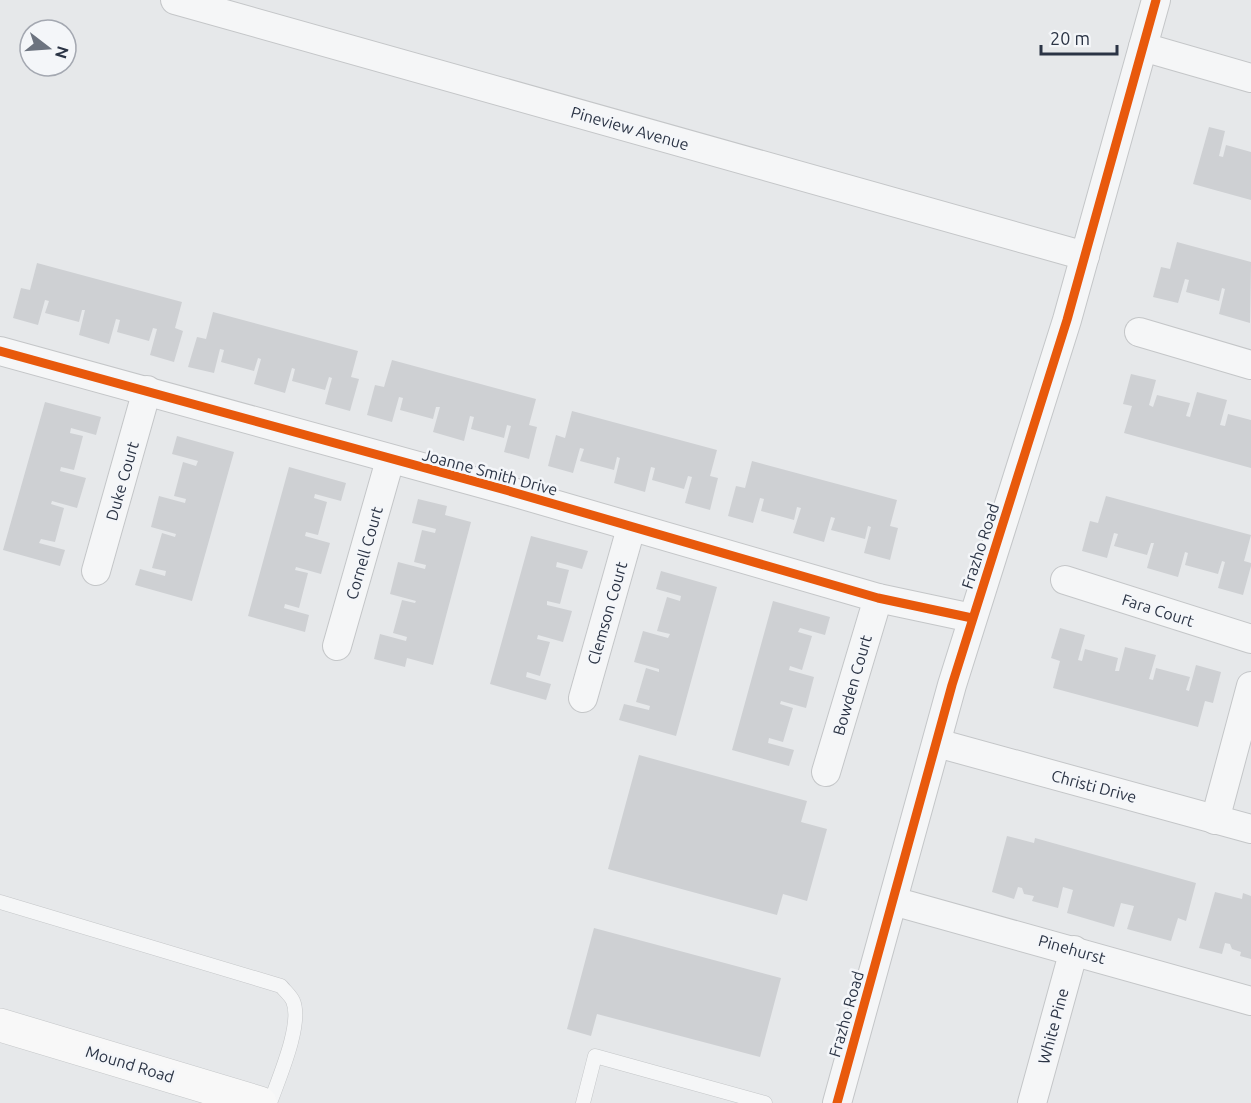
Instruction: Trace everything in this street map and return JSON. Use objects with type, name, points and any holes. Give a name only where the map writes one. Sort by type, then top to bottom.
[{"type":"street","name":"Pineview Avenue","points":[[175,0],[1085,256]]},
{"type":"street","name":"Frazho Road","points":[[837,1103],[972,618],[1010,503],[1085,256],[1156,0]]},
{"type":"street","points":[[1143,47],[1251,78]]},
{"type":"street","points":[[1139,332],[1251,365]]},
{"type":"street","name":"Joanne Smith Drive","points":[[0,351],[509,491],[878,598],[972,618]]},
{"type":"street","name":"Duke Court","points":[[96,571],[147,390]]},
{"type":"street","name":"Cornell Court","points":[[337,646],[390,460]]},
{"type":"street","name":"Clemson Court","points":[[583,698],[631,528]]},
{"type":"street","name":"Fara Court","points":[[1065,580],[1251,639]]},
{"type":"street","name":"Bowden Court","points":[[826,772],[878,598]]},
{"type":"street","points":[[1215,820],[1251,686]]},
{"type":"street","name":"Christi Drive","points":[[937,743],[1251,830]]},
{"type":"street","name":"Pinehurst","points":[[893,901],[1251,1001]]},
{"type":"street","name":"White Pine","points":[[1032,1103],[1074,950]]},
{"type":"street","name":"Mound Road","points":[[0,1025],[260,1103]]},
{"type":"lane","points":[[0,902],[281,986],[294,1002],[295,1020],[292,1039],[270,1103]]},
{"type":"lane","points":[[583,1103],[595,1056],[765,1103]]},
{"type":"building","points":[[1209,127],[1225,131],[1219,156],[1223,157],[1226,145],[1251,152],[1251,200],[1193,184]]},
{"type":"building","points":[[1177,242],[1251,262],[1250,323],[1219,314],[1225,289],[1222,288],[1219,301],[1186,292],[1189,280],[1185,279],[1178,303],[1153,297],[1161,267],[1170,269]]},
{"type":"building","points":[[37,263],[182,302],[175,328],[183,331],[174,362],[150,355],[157,329],[153,328],[149,341],[117,332],[120,320],[116,319],[109,344],[79,335],[85,310],[82,310],[79,322],[45,313],[49,301],[45,300],[38,325],[13,318],[21,288],[30,290]]},
{"type":"building","points":[[213,312],[358,351],[351,377],[359,379],[350,411],[325,404],[332,378],[329,377],[325,390],[292,381],[295,369],[292,368],[285,393],[254,384],[261,359],[258,358],[254,371],[221,362],[224,350],[220,349],[214,373],[188,367],[197,337],[206,339]]},
{"type":"building","points":[[392,360],[536,399],[529,425],[537,427],[529,459],[504,452],[511,426],[507,425],[504,438],[471,429],[474,417],[470,416],[464,441],[433,432],[440,407],[436,407],[433,419],[400,410],[403,398],[399,397],[392,422],[367,415],[375,385],[384,387]]},
{"type":"building","points":[[1131,374],[1156,380],[1149,405],[1153,407],[1157,395],[1190,403],[1186,416],[1190,417],[1197,392],[1227,400],[1220,425],[1225,426],[1228,414],[1251,420],[1251,468],[1124,433],[1132,406],[1123,404]]},
{"type":"building","points":[[45,402],[101,417],[96,435],[71,428],[70,433],[83,436],[74,470],[61,467],[60,471],[86,478],[77,508],[52,501],[51,504],[64,508],[55,542],[41,539],[39,543],[65,550],[60,566],[3,550]]},
{"type":"building","points":[[572,411],[717,450],[710,476],[718,478],[710,510],[685,503],[692,477],[688,476],[684,489],[652,480],[655,468],[651,467],[645,492],[614,483],[620,458],[617,457],[614,470],[580,461],[584,449],[580,448],[573,473],[548,466],[556,435],[565,438]]},
{"type":"building","points":[[177,436],[234,452],[192,601],[135,585],[140,569],[165,576],[166,571],[152,568],[162,533],[175,537],[176,534],[151,527],[159,496],[185,503],[186,499],[174,496],[183,462],[196,466],[198,461],[172,454]]},
{"type":"building","points":[[752,461],[897,500],[890,526],[898,528],[890,560],[864,553],[871,527],[868,526],[865,539],[831,530],[835,518],[831,517],[824,542],[793,533],[801,508],[797,507],[794,520],[761,511],[764,499],[760,498],[753,523],[728,516],[736,486],[745,488]]},
{"type":"building","points":[[289,467],[346,483],[341,501],[315,494],[314,498],[327,502],[318,535],[306,532],[305,536],[330,543],[321,574],[296,567],[295,570],[308,573],[299,608],[285,604],[284,608],[309,615],[305,632],[248,616]]},
{"type":"building","points":[[1106,496],[1251,535],[1244,561],[1251,563],[1251,566],[1243,595],[1218,588],[1225,562],[1222,561],[1218,574],[1185,565],[1188,553],[1185,552],[1178,577],[1147,568],[1154,543],[1151,543],[1147,555],[1114,546],[1118,534],[1114,533],[1107,558],[1082,551],[1090,521],[1098,523]]},
{"type":"building","points":[[418,499],[447,506],[445,515],[471,522],[433,665],[407,658],[405,667],[374,659],[380,634],[406,641],[407,637],[393,633],[402,600],[415,603],[416,601],[390,594],[398,562],[425,569],[426,565],[414,562],[422,530],[435,533],[436,529],[412,523]]},
{"type":"building","points":[[531,536],[588,551],[582,569],[557,562],[556,567],[569,570],[560,604],[547,601],[547,605],[572,611],[563,642],[538,635],[537,639],[550,642],[540,676],[527,672],[526,677],[551,684],[546,700],[490,684]]},
{"type":"building","points":[[661,571],[717,587],[676,736],[619,720],[624,704],[649,710],[650,706],[636,702],[646,668],[659,672],[659,669],[634,662],[643,631],[668,638],[670,634],[657,631],[667,597],[680,601],[681,596],[656,589]]},
{"type":"building","points":[[773,601],[830,617],[825,635],[800,628],[798,632],[812,636],[802,670],[790,666],[789,670],[814,677],[806,708],[781,701],[780,704],[793,708],[783,742],[769,738],[768,743],[794,750],[789,766],[732,750]]},
{"type":"building","points":[[1060,628],[1085,635],[1078,660],[1082,661],[1085,649],[1118,658],[1115,671],[1119,671],[1125,647],[1156,655],[1149,679],[1153,680],[1156,668],[1190,677],[1186,690],[1189,691],[1196,665],[1221,672],[1213,703],[1205,701],[1198,727],[1053,688],[1060,661],[1051,658]]},
{"type":"building","points":[[639,755],[807,801],[801,822],[827,829],[807,901],[783,894],[777,915],[608,869]]},
{"type":"building","points":[[1007,836],[1034,843],[1035,838],[1196,883],[1186,921],[1178,918],[1171,941],[1127,929],[1134,906],[1121,903],[1114,927],[1067,913],[1073,890],[1063,887],[1058,908],[1032,901],[1034,896],[1024,894],[1022,888],[1018,887],[1014,899],[992,892]]},
{"type":"building","points":[[1215,892],[1242,899],[1243,893],[1251,896],[1251,959],[1240,956],[1241,952],[1232,949],[1230,944],[1225,943],[1222,954],[1199,948]]},
{"type":"building","points":[[594,928],[781,978],[760,1057],[597,1014],[591,1036],[567,1029]]},
{"type":"cycle path","points":[[837,1103],[952,685],[1067,320],[1156,0]]},
{"type":"cycle path","points":[[0,351],[509,491],[878,598],[972,618]]}]
